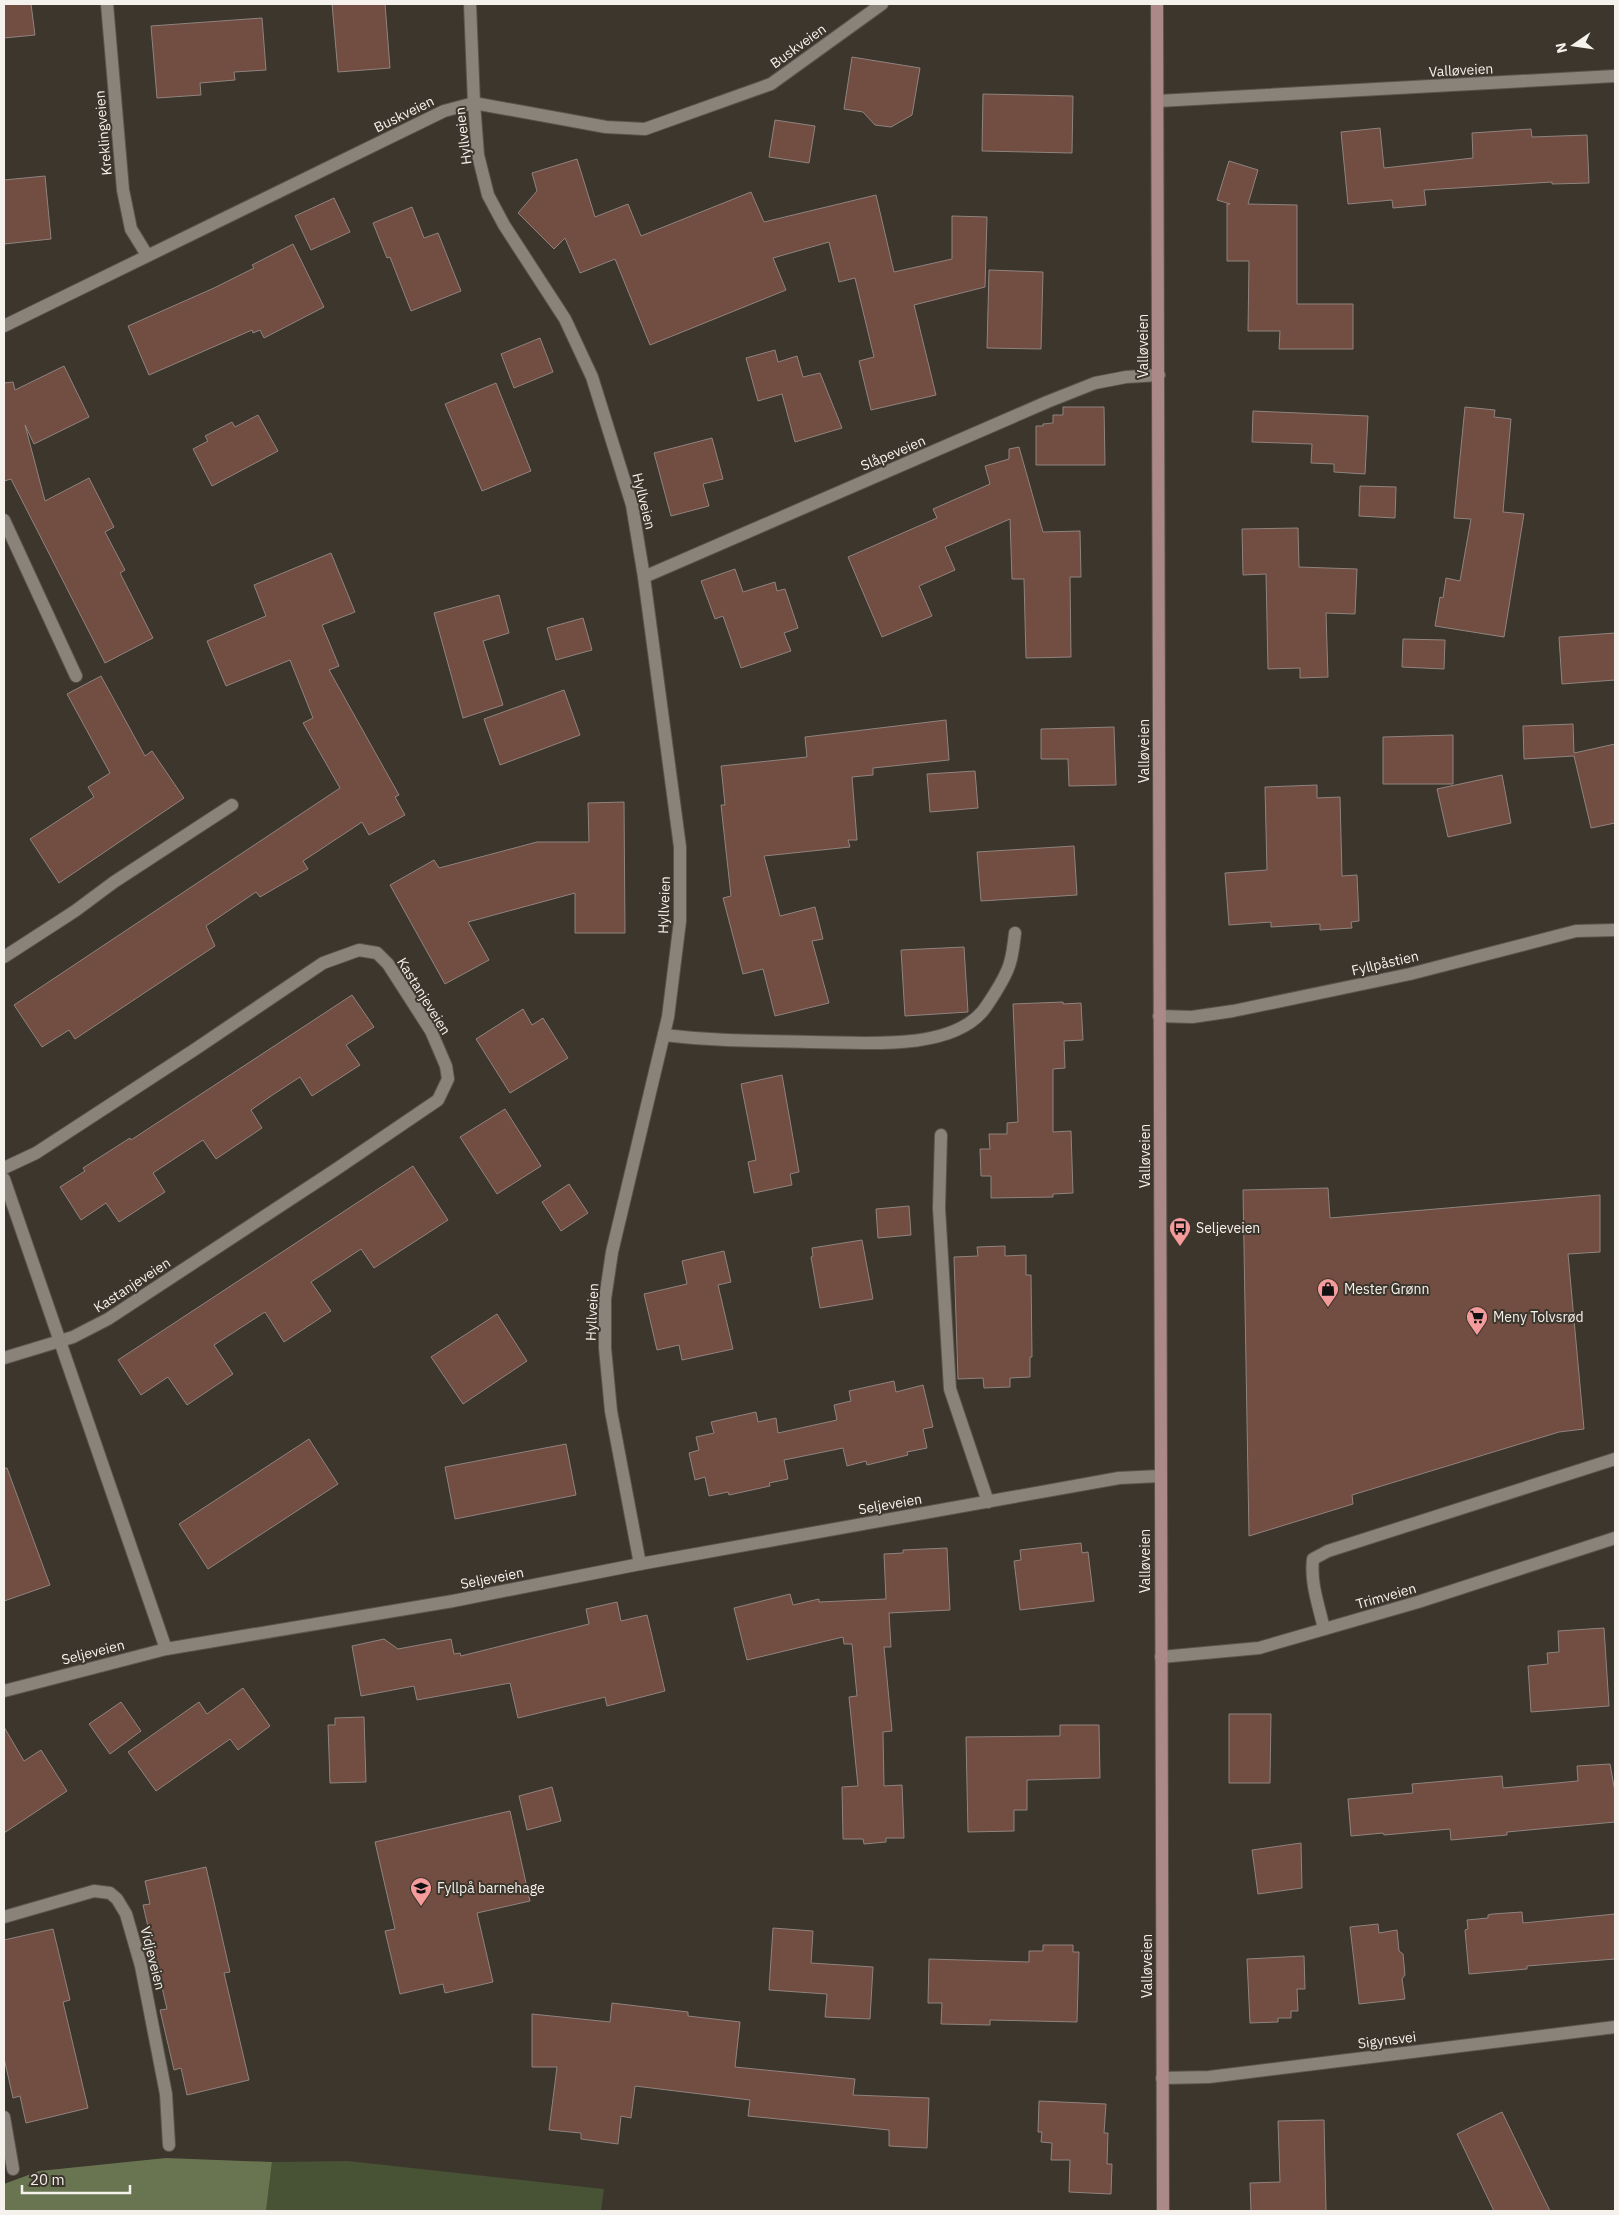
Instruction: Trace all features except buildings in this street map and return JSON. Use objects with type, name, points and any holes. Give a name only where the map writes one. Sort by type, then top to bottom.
[{"type":"main road","name":"Valløveien","points":[[1157,4],[1163,2211]]},
{"type":"street","name":"Kreklingveien","points":[[107,4],[123,190],[131,229],[148,256]]},
{"type":"street","name":"Hyllveien","points":[[470,4],[478,155],[488,195],[504,225],[565,319],[592,377],[632,505],[644,577],[680,848],[680,922],[664,1035],[612,1252],[605,1299],[605,1348],[611,1412],[640,1564]]},
{"type":"street","name":"Buskveien","points":[[4,326],[444,111],[474,103],[606,128],[645,129],[771,84],[882,4]]},
{"type":"street","name":"Valløveien","points":[[1158,101],[1615,76]]},
{"type":"street","name":"Slåpeveien","points":[[644,577],[1087,386],[1126,377],[1159,375]]},
{"type":"street","points":[[4,520],[76,676]]},
{"type":"street","points":[[4,957],[75,912],[114,882],[232,805]]},
{"type":"street","name":"Fyllpåstien","points":[[1159,1016],[1192,1017],[1233,1011],[1410,974],[1576,931],[1615,930]]},
{"type":"street","points":[[664,1035],[706,1040],[877,1042],[917,1042],[936,1038],[964,1025],[982,1012],[1007,974],[1013,959],[1014,933]]},
{"type":"street","name":"Kastanjeveien","points":[[4,1168],[36,1153],[61,1137],[323,963],[359,950],[377,952],[388,964],[431,1031],[446,1066],[448,1079],[438,1100],[335,1170],[108,1319],[73,1338],[4,1358]]},
{"type":"street","points":[[941,1135],[939,1208],[950,1389],[988,1502]]},
{"type":"street","points":[[4,1178],[166,1649]]},
{"type":"street","points":[[1324,1629],[1314,1589],[1313,1559],[1328,1551],[1615,1458]]},
{"type":"street","name":"Seljeveien","points":[[4,1691],[166,1649],[453,1601],[640,1564],[1119,1478],[1160,1476]]},
{"type":"street","name":"Trimveien","points":[[1161,1657],[1259,1648],[1418,1602],[1615,1538]]},
{"type":"street","name":"Vidjeveien","points":[[4,1917],[94,1892],[110,1893],[118,1899],[126,1914],[141,1966],[166,2094],[169,2145]]},
{"type":"street","name":"Sigynsvei","points":[[1162,2078],[1209,2076],[1615,2027]]},
{"type":"street","points":[[4,2117],[13,2169]]},
{"type":"green space","points":[[166,2158],[272,2162],[266,2211],[4,2211],[4,2184],[39,2171]]},
{"type":"green space","points":[[348,2161],[604,2189],[601,2211],[266,2211],[272,2162]]},
{"type":"place","name":"Seljeveien","points":[[1180,1247]]},
{"type":"place","name":"Mester Grønn","points":[[1328,1308]]},
{"type":"place","name":"Meny Tolvsrød","points":[[1477,1336]]},
{"type":"place","name":"Fyllpå barnehage","points":[[421,1907]]}]
